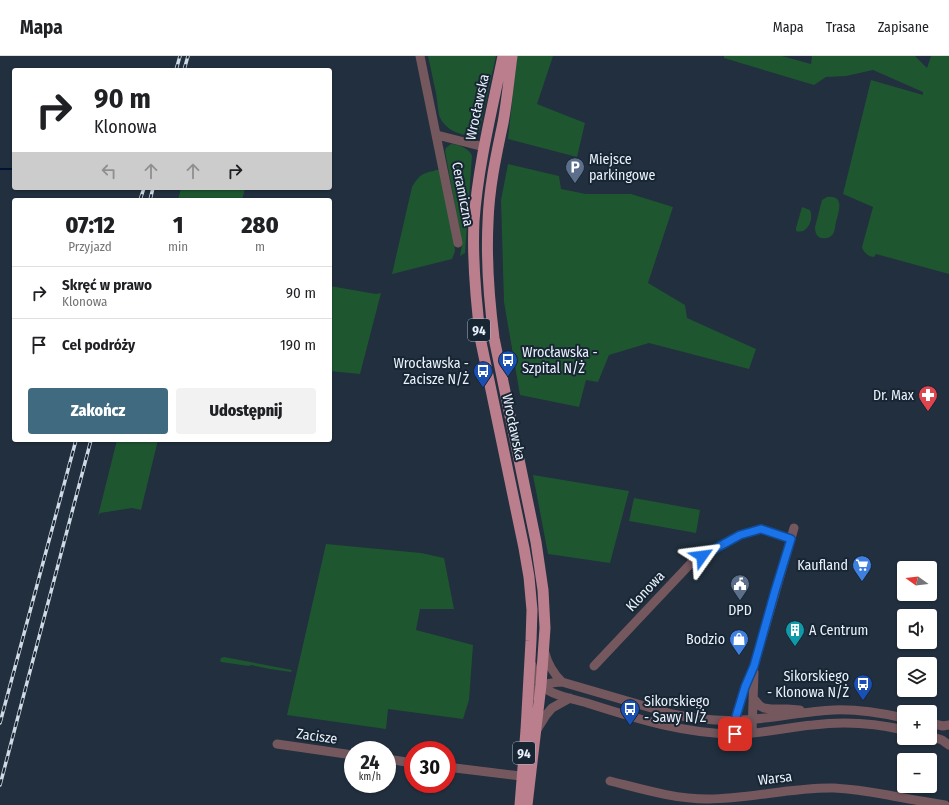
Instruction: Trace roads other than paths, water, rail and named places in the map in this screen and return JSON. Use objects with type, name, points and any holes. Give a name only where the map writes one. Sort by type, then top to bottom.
[{"type":"main road","name":"Wrocławska","points":[[503,56],[480,168],[474,221],[474,268],[481,342],[524,548],[529,577],[532,610],[528,701],[521,776],[520,805]]},
{"type":"main road","name":"Wrocławska","points":[[512,56],[503,122],[490,197],[488,221],[488,261],[494,338],[539,559],[543,590],[544,648],[527,805]]},
{"type":"street","name":"Ceramiczna","points":[[420,56],[458,243]]},
{"type":"street","points":[[437,135],[484,147]]},
{"type":"street","points":[[735,734],[735,720],[745,687],[754,666],[794,528]]},
{"type":"street","name":"Klonowa","points":[[594,666],[694,561],[740,535],[761,529],[791,539]]},
{"type":"street","points":[[544,648],[548,663],[562,682]]},
{"type":"street","points":[[530,660],[536,680],[548,691],[675,728],[735,734],[830,723],[870,724],[897,729]]},
{"type":"street","points":[[752,733],[754,666]]},
{"type":"street","points":[[528,701],[533,691],[541,686],[548,683],[562,682],[649,708],[685,717],[713,720],[752,720],[835,710],[860,710],[897,717]]},
{"type":"street","points":[[536,731],[552,708],[570,698]]},
{"type":"street","points":[[753,698],[760,706],[764,708],[809,712]]},
{"type":"street","points":[[937,725],[949,725]]},
{"type":"street","points":[[937,738],[949,745]]},
{"type":"street","name":"Zacisze","points":[[277,744],[344,754]]},
{"type":"street","points":[[456,768],[521,776]]},
{"type":"street","name":"Warsa","points":[[610,781],[662,794],[690,798],[709,799],[809,788],[836,788],[870,792],[945,805]]},
{"type":"waterway","points":[[0,169],[12,169]]},
{"type":"railway","points":[[177,68],[180,56]]},
{"type":"railway","points":[[185,68],[188,56]]},
{"type":"railway","points":[[141,198],[143,190]]},
{"type":"railway","points":[[150,198],[152,190]]},
{"type":"railway","points":[[0,723],[75,442]]},
{"type":"railway","points":[[0,785],[90,442]]},
{"type":"place","name":"Miejsce parkingowe","points":[[575,184]]},
{"type":"place","name":"Wrocławska - Szpital N/Ż","points":[[508,377]]},
{"type":"place","name":"Wrocławska - Zacisze N/Ż","points":[[483,388]]},
{"type":"place","name":"Dr. Max","points":[[928,412]]},
{"type":"place","name":"Kaufland","points":[[862,582]]},
{"type":"place","name":"DPD","points":[[740,601]]},
{"type":"place","name":"A Centrum","points":[[795,647]]},
{"type":"place","name":"Bodzio","points":[[739,656]]},
{"type":"place","name":"Sikorskiego - Klonowa N/Ż","points":[[863,701]]},
{"type":"place","name":"Sikorskiego - Sawy N/Ż","points":[[630,726]]}]
